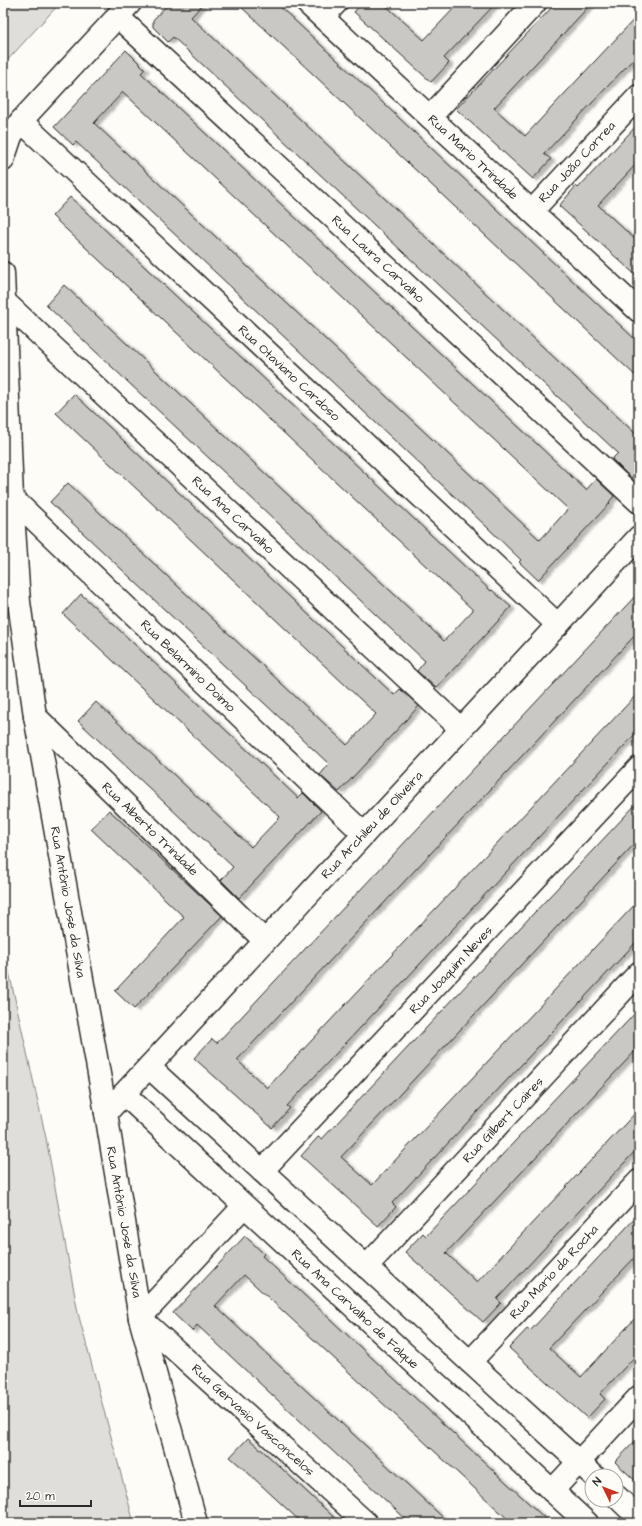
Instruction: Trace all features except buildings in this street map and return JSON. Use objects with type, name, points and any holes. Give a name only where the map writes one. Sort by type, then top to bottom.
[{"type":"street","points":[[430,116],[535,3]]},
{"type":"street","name":"Rua Mario Trindade","points":[[322,8],[430,116],[638,307]]},
{"type":"street","points":[[3,160],[11,136],[20,121],[124,9]]},
{"type":"street","name":"Rua Laura Carvalho","points":[[124,9],[639,502]]},
{"type":"street","name":"Rua João Correa","points":[[532,211],[639,96]]},
{"type":"street","name":"Rua Otaviano Cardoso","points":[[20,121],[558,625]]},
{"type":"street","name":"Rua Antônio José da Silva","points":[[3,273],[12,498],[19,602],[35,716],[106,1113],[140,1318],[196,1523]]},
{"type":"street","name":"Rua Ana Carvalho","points":[[4,302],[461,729]]},
{"type":"street","name":"Rua Belarmino Doimo","points":[[12,498],[364,834]]},
{"type":"street","name":"Rua Archileu de Oliveira","points":[[106,1113],[639,537]]},
{"type":"street","name":"Rua Alberto Trindade","points":[[35,716],[265,941]]},
{"type":"street","name":"Rua Joaquim Neves","points":[[262,1171],[639,768]]},
{"type":"street","name":"Rua Gilbert Caires","points":[[366,1267],[639,973]]},
{"type":"street","points":[[149,1067],[585,1468]]},
{"type":"street","name":"Rua Ana Carvalho de Falque","points":[[124,1094],[587,1523]]},
{"type":"street","name":"Rua Mario da Rocha","points":[[470,1362],[639,1181]]},
{"type":"street","points":[[140,1318],[244,1206]]},
{"type":"street","name":"Rua Gervasio Vasconcelos","points":[[140,1318],[366,1523]]},
{"type":"street","points":[[587,1468],[639,1397]]},
{"type":"street","points":[[552,1491],[584,1470]]},
{"type":"street","points":[[624,1504],[639,1518]]},
{"type":"shaded area","points":[[3,3],[60,3],[3,65]]},
{"type":"shaded area","points":[[3,945],[46,1138],[78,1313],[134,1523],[3,1523]]}]
